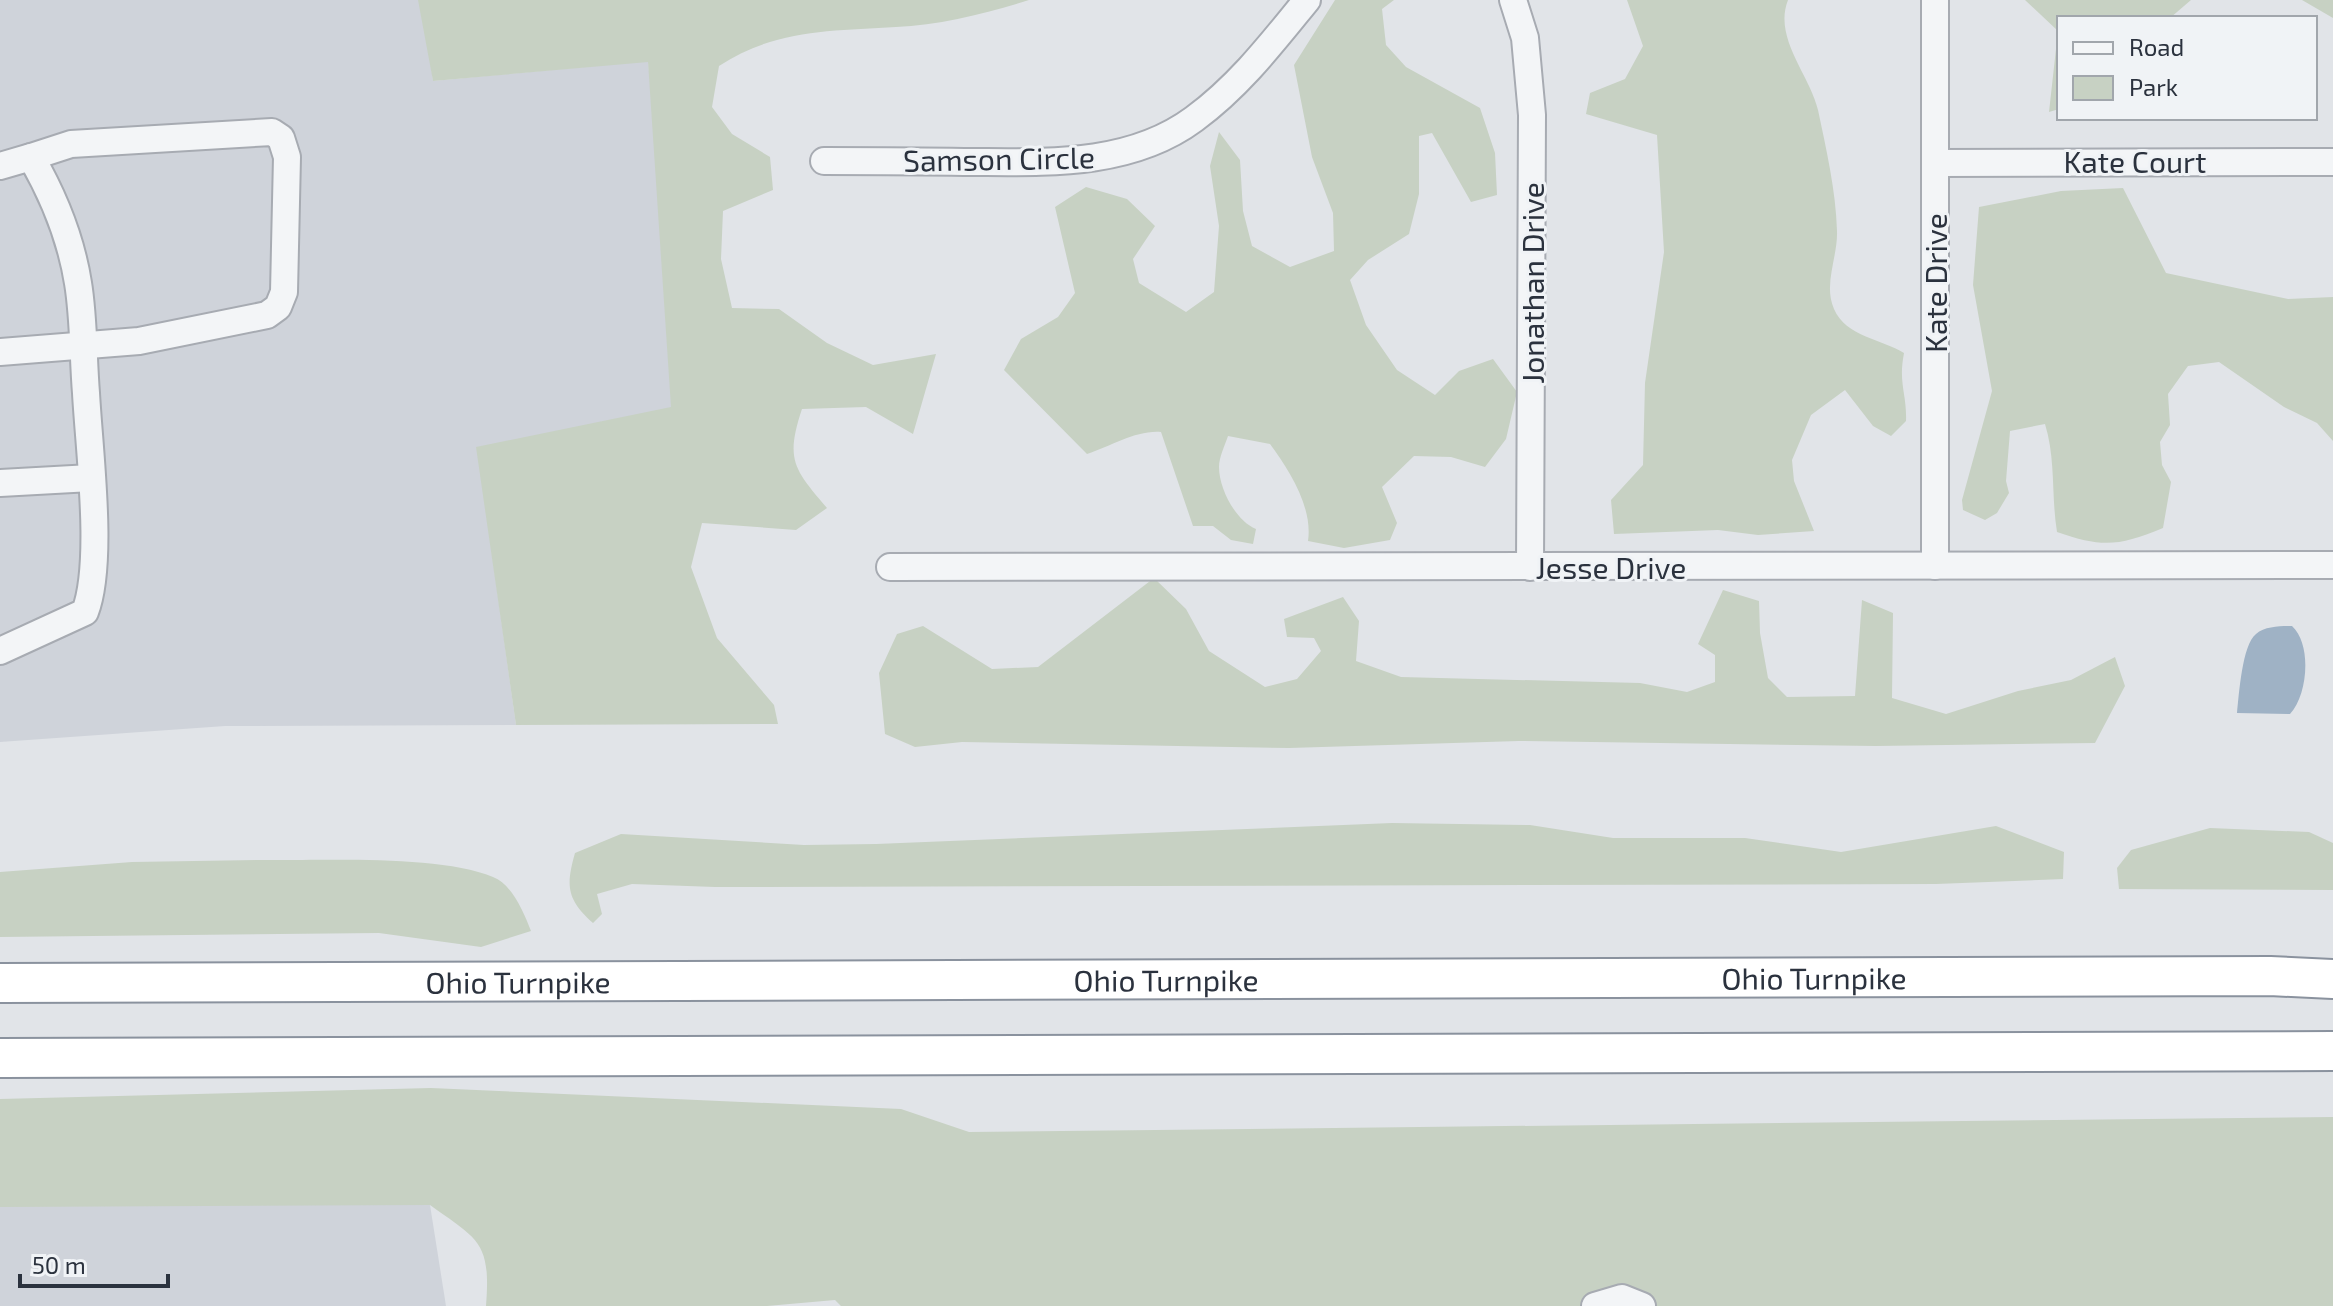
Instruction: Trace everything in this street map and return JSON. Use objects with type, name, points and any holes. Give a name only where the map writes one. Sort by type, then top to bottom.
[{"type":"highway","name":"Ohio Turnpike","points":[[0,983],[2270,976],[2333,979]]},
{"type":"highway","points":[[0,1058],[2333,1051]]},
{"type":"street","name":"Samson Circle","points":[[824,161],[1057,162],[1109,156],[1149,143],[1192,121],[1247,73],[1307,0]]},
{"type":"street","name":"Jonathan Drive","points":[[1513,0],[1525,38],[1532,115],[1530,567]]},
{"type":"street","name":"Kate Drive","points":[[1935,0],[1935,566]]},
{"type":"street","points":[[0,166],[71,144],[259,130],[272,132],[285,146],[284,292],[278,307],[267,315],[168,335],[0,352]]},
{"type":"street","points":[[0,651],[85,612],[92,594],[91,478],[78,284],[67,239],[45,181],[31,157]]},
{"type":"street","name":"Kate Court","points":[[1936,163],[2333,162]]},
{"type":"street","points":[[0,483],[91,478]]},
{"type":"street","name":"Jesse Drive","points":[[890,567],[2333,565]]},
{"type":"street","points":[[1595,1306],[1622,1298],[1642,1306]]},
{"type":"shaded area","points":[[0,0],[422,0],[433,81],[648,61],[685,442],[477,447],[516,725],[225,726],[0,742]]},
{"type":"shaded area","points":[[0,1197],[430,1205],[446,1306],[0,1306]]},
{"type":"green space","points":[[418,0],[1029,0],[930,24],[827,31],[783,38],[740,54],[719,66],[712,107],[732,134],[770,157],[773,190],[723,211],[721,259],[732,308],[779,309],[827,343],[873,365],[936,354],[913,434],[866,407],[802,409],[794,440],[796,463],[827,508],[796,530],[702,523],[691,567],[717,638],[774,705],[778,724],[516,725],[476,447],[671,407],[648,62],[433,81]]},
{"type":"green space","points":[[1335,0],[1394,0],[1382,9],[1386,45],[1406,67],[1480,108],[1495,153],[1497,195],[1471,202],[1432,133],[1419,136],[1419,194],[1409,234],[1368,260],[1350,280],[1366,325],[1397,370],[1435,395],[1459,371],[1493,359],[1517,392],[1506,439],[1485,467],[1451,457],[1414,456],[1382,487],[1397,523],[1390,540],[1344,548],[1308,541],[1309,528],[1303,502],[1292,477],[1270,444],[1228,436],[1220,459],[1220,476],[1225,494],[1236,512],[1256,529],[1253,544],[1231,540],[1213,526],[1193,526],[1161,432],[1133,436],[1087,454],[1004,370],[1021,339],[1058,317],[1075,293],[1055,207],[1086,187],[1127,199],[1155,226],[1133,259],[1139,283],[1186,312],[1214,292],[1219,226],[1210,166],[1219,132],[1240,160],[1243,211],[1252,246],[1290,267],[1334,251],[1333,213],[1312,157],[1294,65]]},
{"type":"green space","points":[[1627,0],[1788,0],[1785,28],[1818,110],[1833,185],[1837,241],[1830,280],[1831,300],[1847,326],[1904,353],[1902,373],[1906,421],[1891,436],[1873,426],[1845,390],[1811,415],[1792,460],[1794,481],[1814,531],[1758,535],[1718,530],[1614,534],[1611,500],[1643,465],[1645,383],[1664,252],[1657,135],[1586,114],[1590,93],[1625,79],[1643,46]]},
{"type":"green space","points":[[2025,0],[2191,0],[2172,16],[2057,16],[2057,30]]},
{"type":"green space","points":[[2302,0],[2333,0],[2333,18]]},
{"type":"green space","points":[[2057,40],[2057,110],[2049,112]]},
{"type":"green space","points":[[2123,188],[2166,273],[2288,299],[2333,297],[2333,441],[2317,423],[2284,407],[2219,362],[2188,366],[2168,394],[2170,425],[2160,442],[2162,465],[2171,482],[2163,528],[2111,543],[2087,541],[2057,532],[2051,451],[2045,424],[2010,431],[2006,481],[2009,493],[1997,513],[1985,520],[1963,510],[1962,500],[1992,391],[1973,285],[1979,207],[2061,191]]},
{"type":"green space","points":[[1154,578],[1186,609],[1209,651],[1265,687],[1297,679],[1321,651],[1314,638],[1287,637],[1284,619],[1343,597],[1359,621],[1356,661],[1401,677],[1640,683],[1687,692],[1715,682],[1715,655],[1698,644],[1723,590],[1759,601],[1760,633],[1768,678],[1787,697],[1855,696],[1862,600],[1893,613],[1892,698],[1946,714],[2018,691],[2071,680],[2115,657],[2125,686],[2095,743],[1876,746],[1519,741],[1289,748],[962,742],[915,747],[885,734],[879,673],[897,634],[923,626],[992,669],[1038,667]]},
{"type":"green space","points":[[1392,823],[1530,825],[1613,838],[1745,838],[1841,852],[1996,826],[2064,852],[2063,879],[1936,884],[715,887],[632,884],[597,894],[602,914],[593,923],[570,891],[575,853],[621,834],[804,845],[876,844]]},
{"type":"green space","points":[[2210,828],[2309,832],[2333,843],[2333,890],[2119,889],[2117,868],[2131,850]]},
{"type":"green space","points":[[378,860],[470,870],[493,877],[506,886],[531,931],[481,947],[379,933],[0,937],[0,872],[132,862]]},
{"type":"green space","points":[[431,1088],[901,1109],[969,1132],[2333,1117],[2333,1306],[841,1306],[835,1300],[767,1306],[486,1306],[486,1268],[478,1245],[471,1235],[430,1205],[0,1207],[0,1099]]},
{"type":"water","points":[[2292,626],[2303,645],[2305,657],[2304,683],[2296,706],[2290,714],[2237,713],[2242,671],[2251,640],[2264,629]]}]
